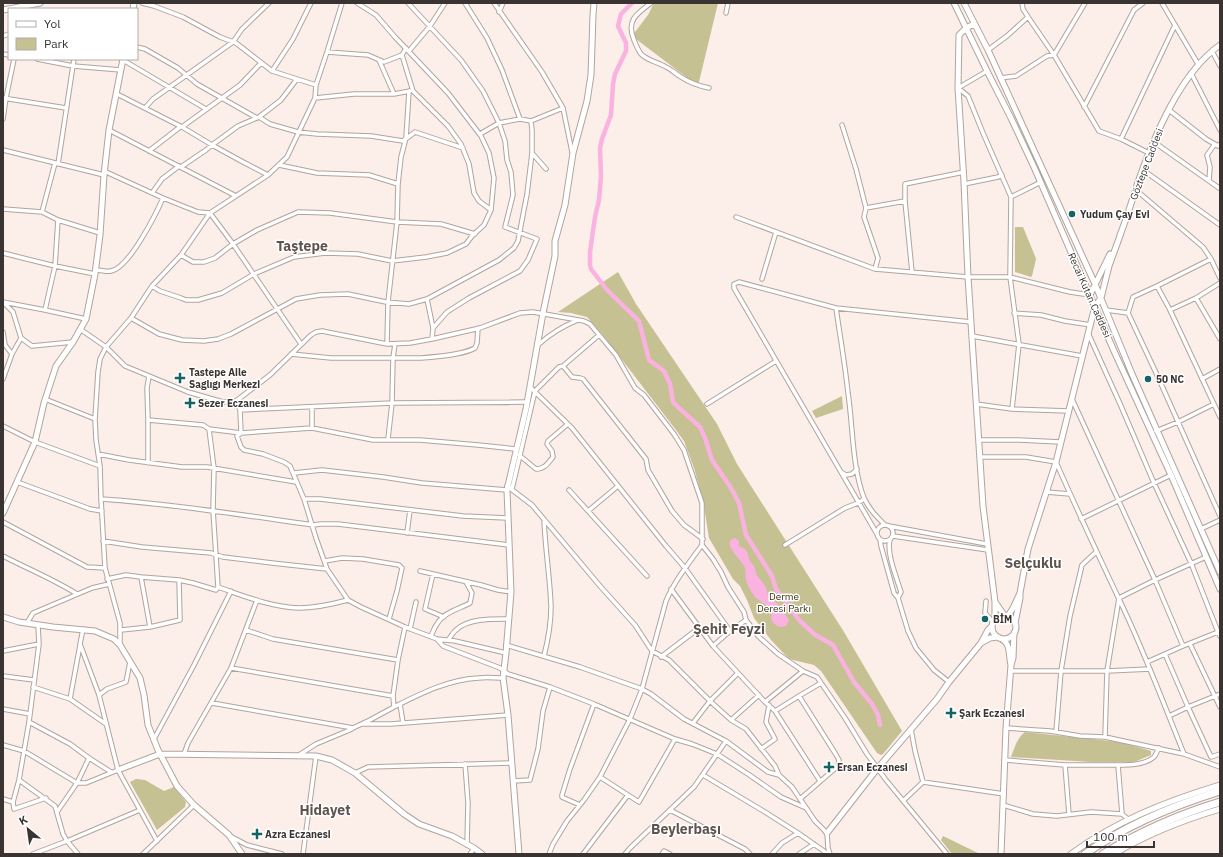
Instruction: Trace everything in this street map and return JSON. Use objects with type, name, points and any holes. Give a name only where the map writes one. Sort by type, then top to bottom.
[{"type":"highway","points":[[1085,854],[1100,843],[1141,821],[1186,802],[1220,791]]},
{"type":"highway","points":[[1103,854],[1143,831],[1167,820],[1198,808],[1220,802]]},
{"type":"street","points":[[14,8],[40,3]]},
{"type":"street","points":[[142,3],[176,14],[220,37],[236,43],[272,71],[316,85]]},
{"type":"street","points":[[145,108],[153,99],[233,42],[242,29],[269,3]]},
{"type":"street","points":[[272,71],[293,39],[311,3]]},
{"type":"street","points":[[120,645],[120,623],[107,578],[103,541],[100,466],[95,419],[100,359],[106,348],[131,318],[152,286],[181,255],[210,213],[268,175],[287,157],[315,98],[316,85],[342,3]]},
{"type":"street","points":[[152,286],[160,291],[181,298],[198,300],[222,293],[254,274],[294,258],[325,253],[358,254],[392,261],[447,253],[466,244],[484,226],[491,210],[494,178],[489,153],[480,134],[448,93],[376,16],[357,3]]},
{"type":"street","points":[[408,3],[461,60],[483,91],[499,123],[511,172],[513,195],[505,227],[537,239],[528,260],[520,271],[469,298],[447,312],[433,328]]},
{"type":"street","points":[[327,52],[368,55],[384,62],[402,55],[430,26],[445,3]]},
{"type":"street","points":[[465,3],[487,38],[502,70],[520,119]]},
{"type":"street","points":[[494,3],[542,72],[563,108],[573,153]]},
{"type":"street","points":[[499,12],[503,3]]},
{"type":"street","points":[[519,854],[508,715],[503,678],[511,592],[507,518],[509,488],[555,256],[555,241],[565,205],[573,153],[587,101],[591,75],[594,3]]},
{"type":"street","points":[[650,3],[631,22],[632,36],[641,54],[666,67],[681,78],[698,86],[709,88]]},
{"type":"street","points":[[726,13],[728,3]]},
{"type":"street","name":"Recai Kutan Caddesi","points":[[954,3],[1041,182],[1059,226],[1171,475],[1220,589]]},
{"type":"street","name":"Recai Kutan Caddesi","points":[[964,3],[988,50],[1095,284],[1156,431],[1220,572]]},
{"type":"street","points":[[1022,3],[1022,9],[1054,55],[1099,131],[1121,139],[1149,153]]},
{"type":"street","points":[[1054,55],[1085,3]]},
{"type":"street","points":[[1084,107],[1134,10],[1144,3]]},
{"type":"street","points":[[1162,3],[1198,64]]},
{"type":"street","points":[[988,50],[1007,36],[1028,17]]},
{"type":"street","points":[[974,24],[966,28],[959,36],[958,88],[964,172],[968,277],[983,506],[995,602],[993,632],[1006,642],[1009,647],[1011,668]]},
{"type":"street","points":[[1121,139],[1175,25]]},
{"type":"street","name":"Göztepe Caddesi","points":[[1090,295],[1121,233],[1142,170],[1169,110],[1198,64],[1220,45]]},
{"type":"street","points":[[138,47],[145,49],[178,68],[197,84],[270,124],[298,132],[371,136],[403,141],[415,132],[463,148]]},
{"type":"street","points":[[1212,51],[1220,66]]},
{"type":"street","points":[[388,344],[388,302],[397,222],[398,184],[401,157],[406,138],[411,91],[402,55]]},
{"type":"street","points":[[1000,78],[1016,76],[1047,56],[1054,55]]},
{"type":"street","points":[[3,119],[4,98],[14,60]]},
{"type":"street","points":[[42,60],[73,66],[121,70]]},
{"type":"street","points":[[70,60],[73,66]]},
{"type":"street","points":[[42,212],[56,163],[74,60]]},
{"type":"street","points":[[3,513],[35,442],[56,366],[73,342],[86,319],[96,272],[109,130],[123,60],[206,109]]},
{"type":"street","points":[[379,60],[394,94]]},
{"type":"street","points":[[149,151],[240,84],[262,63]]},
{"type":"street","points":[[958,88],[987,71]]},
{"type":"street","points":[[1191,73],[1220,130]]},
{"type":"street","points":[[152,192],[162,179],[180,166],[206,150],[238,126],[258,117],[281,100],[297,79]]},
{"type":"street","points":[[958,88],[968,96],[1011,197],[1010,277],[1019,344],[1012,409]]},
{"type":"street","points":[[315,98],[354,94],[394,94],[411,91]]},
{"type":"street","points":[[411,91],[448,126],[461,144],[469,164],[474,193],[479,201],[491,210]]},
{"type":"street","points":[[117,94],[268,175]]},
{"type":"street","points":[[4,98],[66,108]]},
{"type":"street","points":[[480,134],[499,123],[520,119],[531,121],[563,108]]},
{"type":"street","points":[[1169,110],[1215,144],[1218,146],[1220,144]]},
{"type":"street","points":[[131,318],[160,334],[182,340],[204,342],[231,334],[296,299],[320,295],[348,294],[388,302],[409,304],[427,299],[499,260],[514,248],[518,241],[527,194],[532,153],[531,121]]},
{"type":"street","points":[[842,125],[856,169],[866,208],[864,216],[878,258],[875,269]]},
{"type":"street","points":[[109,130],[236,196]]},
{"type":"street","points":[[457,139],[457,146]]},
{"type":"street","points":[[1154,142],[1219,188]]},
{"type":"street","points":[[1209,181],[1210,167],[1207,155],[1215,144]]},
{"type":"street","points":[[3,150],[104,173],[198,212],[210,213],[254,274],[301,344]]},
{"type":"street","points":[[532,153],[546,169]]},
{"type":"street","points":[[279,165],[317,173],[368,176],[398,184]]},
{"type":"street","points":[[1142,170],[1220,225]]},
{"type":"street","points":[[912,272],[905,201],[905,184],[964,172]]},
{"type":"street","points":[[964,184],[1002,175]]},
{"type":"street","points":[[1011,197],[1041,182]]},
{"type":"street","points":[[1136,190],[1203,248],[1211,259],[1220,278]]},
{"type":"street","points":[[3,253],[55,266],[96,272],[113,271],[125,263],[154,219],[163,198]]},
{"type":"street","points":[[866,208],[905,201]]},
{"type":"street","points":[[3,209],[42,212],[58,220],[100,232]]},
{"type":"street","points":[[181,255],[193,262],[204,262],[215,258],[233,244],[257,230],[298,212],[330,213],[397,222],[441,224],[475,234]]},
{"type":"street","points":[[736,217],[875,269],[968,277],[1010,277],[1070,292],[1090,295]]},
{"type":"street","points":[[46,310],[55,266],[58,220]]},
{"type":"street","points":[[762,279],[776,232]]},
{"type":"street","points":[[1001,854],[1006,728],[1014,632],[1028,549],[1056,462],[1095,306],[1101,298],[1109,266],[1121,233]]},
{"type":"street","points":[[1211,259],[1133,298],[1128,313],[1220,516]]},
{"type":"street","points":[[949,682],[934,670],[916,648],[908,631],[898,598],[894,593],[880,546],[880,539],[734,288],[734,284],[739,282],[836,308],[971,322]]},
{"type":"street","points":[[1170,310],[1196,298],[1220,283]]},
{"type":"street","points":[[1157,286],[1170,310],[1220,417]]},
{"type":"street","points":[[1196,298],[1220,339]]},
{"type":"street","points":[[427,299],[433,328],[432,339]]},
{"type":"street","points":[[3,302],[86,319]]},
{"type":"street","points":[[3,302],[13,312],[21,338],[32,346],[73,342]]},
{"type":"street","points":[[836,308],[857,469],[864,499],[872,512],[884,525],[987,544]]},
{"type":"street","points":[[1106,310],[1128,313]]},
{"type":"street","points":[[80,330],[106,348],[125,366],[188,392],[223,402],[236,401],[270,375],[311,335],[322,331],[388,344],[395,344],[432,339],[478,328],[520,314],[533,312],[584,321],[590,324],[616,356],[635,388],[644,395],[674,434],[684,450],[702,503],[702,545],[685,568],[666,601],[642,689],[630,719],[600,777],[567,821],[553,844],[549,854]]},
{"type":"street","points":[[1014,312],[1041,315],[1091,325]]},
{"type":"street","points":[[537,346],[544,339],[559,329],[578,320]]},
{"type":"street","points":[[291,354],[331,358],[421,358],[472,350],[476,348],[478,328]]},
{"type":"street","points":[[3,332],[6,345],[12,354]]},
{"type":"street","points":[[1088,333],[1191,563],[1219,634],[1183,646],[1147,662]]},
{"type":"street","points":[[509,488],[535,391],[559,368],[599,335]]},
{"type":"street","points":[[972,336],[1082,356]]},
{"type":"street","points":[[3,379],[12,354],[21,338]]},
{"type":"street","points":[[388,440],[392,403],[393,358],[395,344]]},
{"type":"street","points":[[707,404],[776,361]]},
{"type":"street","points":[[563,366],[572,377],[583,379],[646,459],[648,470],[672,511],[684,525],[702,539]]},
{"type":"street","points":[[1202,379],[1220,369]]},
{"type":"street","points":[[148,463],[147,388],[149,376]]},
{"type":"street","points":[[530,387],[568,424],[685,568],[730,631]]},
{"type":"street","points":[[46,399],[95,419]]},
{"type":"street","points":[[1072,399],[1155,580],[1183,646]]},
{"type":"street","points":[[236,401],[240,410],[241,434],[237,436],[241,447],[244,450],[264,454],[290,466],[313,525],[327,569],[348,600],[405,627],[437,639],[448,640],[506,653]]},
{"type":"street","points":[[240,410],[392,403],[527,402]]},
{"type":"street","points":[[976,404],[1012,409],[1069,411]]},
{"type":"street","points":[[1156,431],[1214,404]]},
{"type":"street","points":[[312,407],[312,428]]},
{"type":"street","points":[[148,420],[203,425],[209,429],[241,434],[312,428],[373,440],[456,443],[516,449]]},
{"type":"street","points":[[519,455],[536,469],[545,467],[553,457],[552,451],[547,444],[548,441],[568,424]]},
{"type":"street","points":[[3,426],[35,442],[100,466]]},
{"type":"street","points":[[209,429],[214,468],[213,510],[218,587]]},
{"type":"street","points":[[979,440],[1061,442]]},
{"type":"street","points":[[98,454],[148,463],[182,467],[208,467],[296,482]]},
{"type":"street","points":[[980,457],[1026,457],[1056,462]]},
{"type":"street","points":[[1056,462],[1096,552],[1119,598],[1150,669],[1184,754]]},
{"type":"street","points":[[840,471],[846,475],[852,474],[857,469]]},
{"type":"street","points":[[294,473],[322,470],[422,483],[509,488],[532,505],[596,582],[635,625],[652,651],[669,660],[710,701],[732,720],[746,729],[775,766],[779,775],[792,787],[815,821],[827,833],[829,854]]},
{"type":"street","points":[[1081,518],[1171,475]]},
{"type":"street","points":[[17,482],[90,509],[102,511]]},
{"type":"street","points":[[588,511],[618,486]]},
{"type":"street","points":[[569,490],[647,576]]},
{"type":"street","points":[[1046,492],[1070,494]]},
{"type":"street","points":[[101,499],[213,510],[313,525],[338,524],[509,545]]},
{"type":"street","points":[[304,500],[327,499],[463,516],[507,518]]},
{"type":"street","points":[[785,545],[845,508],[864,499]]},
{"type":"street","points":[[407,533],[410,510]]},
{"type":"street","points":[[544,519],[544,542],[551,607],[549,636],[544,656]]},
{"type":"street","points":[[1201,529],[1220,520]]},
{"type":"street","points":[[3,522],[87,567],[105,568]]},
{"type":"street","points":[[877,534],[878,529],[884,525]]},
{"type":"street","points":[[889,526],[893,529],[893,536],[888,544],[889,552],[901,592],[898,598]]},
{"type":"street","points":[[893,536],[988,550]]},
{"type":"street","points":[[880,539],[885,541],[890,540]]},
{"type":"street","points":[[103,541],[142,547],[211,553],[223,557],[327,569]]},
{"type":"street","points":[[702,545],[721,572],[728,587],[744,612],[746,620],[759,637],[778,654],[803,671],[817,676],[877,769],[947,854]]},
{"type":"street","points":[[1056,732],[1061,671],[1070,616],[1082,565],[1096,552]]},
{"type":"street","points":[[3,556],[33,572],[58,582],[77,594]]},
{"type":"street","points":[[1119,598],[1206,557]]},
{"type":"street","points":[[324,561],[342,558],[363,559],[399,565],[402,568],[397,591],[388,619]]},
{"type":"street","points":[[420,572],[511,592]]},
{"type":"street","points":[[433,574],[425,609],[444,617]]},
{"type":"street","points":[[107,578],[126,576],[179,580],[216,590],[218,587],[257,600],[300,608],[329,605],[348,600]]},
{"type":"street","points":[[141,577],[150,628]]},
{"type":"street","points":[[121,630],[150,628],[180,620],[179,580]]},
{"type":"street","points":[[431,636],[437,623],[444,617],[470,603],[472,593],[466,582]]},
{"type":"street","points":[[27,623],[33,613],[92,588],[109,584]]},
{"type":"street","points":[[672,589],[713,646],[765,702],[776,711],[820,781]]},
{"type":"street","points":[[154,739],[184,684],[231,591]]},
{"type":"street","points":[[827,833],[877,769],[937,699],[949,682],[981,644],[993,622],[998,617],[1006,615],[1013,608],[1020,593]]},
{"type":"street","points":[[1105,737],[1107,671],[1119,598]]},
{"type":"street","points":[[184,754],[188,743],[231,668],[257,600]]},
{"type":"street","points":[[986,601],[985,613],[993,622]]},
{"type":"street","points":[[410,628],[416,602]]},
{"type":"street","points":[[995,602],[1006,615],[1011,617],[1015,623]]},
{"type":"street","points":[[3,617],[38,625],[95,631],[114,639],[131,661],[140,678],[148,724],[160,754],[177,786],[194,805],[229,836],[247,846],[282,854]]},
{"type":"street","points":[[448,640],[457,629],[468,623],[489,619],[509,619]]},
{"type":"street","points":[[713,646],[730,631],[746,620]]},
{"type":"street","points":[[38,625],[39,644],[29,722],[20,780],[13,802],[14,809],[46,798]]},
{"type":"street","points":[[394,707],[393,696],[398,660],[405,627]]},
{"type":"street","points":[[661,657],[699,628]]},
{"type":"street","points":[[70,699],[83,630]]},
{"type":"street","points":[[246,630],[273,639],[398,660]]},
{"type":"street","points":[[981,644],[990,638],[1006,638],[1014,632]]},
{"type":"street","points":[[437,639],[443,646],[500,668],[508,674],[594,704],[675,739],[717,754],[781,797],[806,808]]},
{"type":"street","points":[[3,651],[39,644]]},
{"type":"street","points":[[80,644],[98,695],[118,770],[157,841]]},
{"type":"street","points":[[1190,644],[1220,707]]},
{"type":"street","points":[[506,645],[580,667],[642,689],[684,719],[726,741],[768,772],[779,775]]},
{"type":"street","points":[[1165,654],[1211,757],[1220,754]]},
{"type":"street","points":[[98,695],[107,689],[126,682],[131,661]]},
{"type":"street","points":[[231,668],[393,696]]},
{"type":"street","points":[[1011,668],[1061,671],[1150,669]]},
{"type":"street","points":[[765,702],[803,671]]},
{"type":"street","points":[[693,723],[710,701],[738,673]]},
{"type":"street","points":[[3,676],[34,680]]},
{"type":"street","points":[[298,756],[316,744],[363,724],[427,690],[443,684],[462,680],[503,678]]},
{"type":"street","points":[[776,711],[821,683]]},
{"type":"street","points":[[33,687],[70,699],[106,724]]},
{"type":"street","points":[[513,781],[530,780],[538,749],[542,711],[550,688]]},
{"type":"street","points":[[1169,716],[1220,694]]},
{"type":"street","points":[[732,720],[759,695]]},
{"type":"street","points":[[799,696],[839,760],[838,766],[800,799]]},
{"type":"street","points":[[212,703],[353,728]]},
{"type":"street","points":[[400,704],[403,723]]},
{"type":"street","points":[[580,804],[562,797],[562,795],[594,704]]},
{"type":"street","points":[[761,749],[775,739],[766,722],[769,705]]},
{"type":"street","points":[[3,709],[30,714]]},
{"type":"street","points":[[363,724],[403,723],[508,715]]},
{"type":"street","points":[[29,722],[50,735],[70,744],[88,758],[111,772]]},
{"type":"street","points":[[1006,728],[1056,732],[1080,736],[1105,737],[1184,754],[1220,767]]},
{"type":"street","points":[[911,729],[923,782]]},
{"type":"street","points":[[600,777],[639,802],[675,739]]},
{"type":"street","points":[[625,854],[694,787],[726,741]]},
{"type":"street","points":[[3,744],[24,751],[77,783],[86,783],[160,754],[316,756],[332,760],[356,773],[404,814],[419,824],[452,836],[482,854]]},
{"type":"street","points":[[1005,760],[1065,765],[1118,765],[1141,763],[1153,757],[1159,748]]},
{"type":"street","points":[[303,854],[316,756]]},
{"type":"street","points":[[57,812],[77,783],[88,758]]},
{"type":"street","points":[[356,773],[368,767],[512,763]]},
{"type":"street","points":[[465,764],[468,803],[467,845]]},
{"type":"street","points":[[1065,765],[1069,814]]},
{"type":"street","points":[[1118,765],[1122,814]]},
{"type":"street","points":[[702,775],[765,812],[829,854]]},
{"type":"street","points":[[20,780],[55,806],[63,834],[76,853]]},
{"type":"street","points":[[923,782],[1004,794]]},
{"type":"street","points":[[903,801],[923,782]]},
{"type":"street","points":[[1071,854],[1101,834],[1128,819],[1186,795],[1220,785]]},
{"type":"street","points":[[583,854],[628,795]]},
{"type":"street","points":[[3,799],[13,802]]},
{"type":"street","points":[[143,854],[194,805]]},
{"type":"street","points":[[1003,805],[1033,814],[1057,816],[1090,812],[1122,814],[1128,819]]},
{"type":"street","points":[[1114,854],[1168,827],[1220,809]]},
{"type":"street","points":[[33,854],[140,810]]},
{"type":"street","points":[[670,810],[745,849],[750,854]]},
{"type":"street","points":[[772,854],[782,843],[798,833]]},
{"type":"street","points":[[229,836],[242,854]]},
{"type":"street","points":[[799,854],[814,844]]},
{"type":"street","points":[[470,854],[474,848]]},
{"type":"street","points":[[662,854],[664,851],[670,854]]},
{"type":"green space","points":[[654,3],[718,3],[698,86],[632,36],[648,15]]},
{"type":"green space","points":[[1015,227],[1023,227],[1036,259],[1031,277],[1015,272]]},
{"type":"green space","name":"Derme Deresi Parkı","points":[[618,272],[636,304],[717,424],[737,464],[844,632],[902,731],[883,754],[881,755],[877,753],[821,671],[814,665],[789,659],[771,640],[754,618],[740,586],[733,579],[709,538],[703,500],[694,468],[684,441],[676,430],[603,335],[587,317],[571,313],[558,312]]},
{"type":"green space","points":[[842,396],[843,409],[816,418],[812,411]]},
{"type":"green space","points":[[1025,732],[1120,742],[1151,751],[1151,755],[1134,762],[1091,762],[1011,757],[1018,740]]},
{"type":"green space","points":[[136,779],[145,780],[164,791],[174,787],[186,802],[185,807],[157,830],[130,782]]},
{"type":"green space","points":[[943,836],[980,854],[952,854],[941,840]]},
{"type":"shaded area","points":[[735,538],[739,541],[739,546],[747,552],[750,561],[755,568],[756,574],[766,587],[768,596],[771,600],[776,602],[789,620],[786,626],[780,627],[772,621],[770,609],[755,597],[747,584],[745,568],[731,547],[731,540]]},
{"type":"waterway","points":[[632,3],[621,14],[618,26],[626,43],[626,51],[615,74],[611,115],[600,148],[601,176],[599,200],[590,252],[591,269],[607,290],[639,321],[649,360],[664,371],[670,384],[673,402],[700,427],[712,460],[731,488],[739,503],[746,535],[772,576],[776,589],[800,621],[814,634],[833,645],[854,682],[872,704],[878,715],[880,725]]},
{"type":"place","name":"Yudum Çay Evi","points":[[1072,214]]},
{"type":"place","name":"Tastepe Aile Saglıgı Merkezi","points":[[180,378]]},
{"type":"place","name":"50 NC","points":[[1148,379]]},
{"type":"place","name":"Sezer Eczanesi","points":[[190,403]]},
{"type":"place","name":"BİM","points":[[985,619]]},
{"type":"place","name":"Şark Eczanesi","points":[[951,713]]},
{"type":"place","name":"Ersan Eczanesi","points":[[829,767]]},
{"type":"place","name":"Azra Eczanesi","points":[[257,834]]},
{"type":"district","name":"Taştepe","points":[[302,246]]},
{"type":"district","name":"Selçuklu","points":[[1033,563]]},
{"type":"district","name":"Şehit Feyzi","points":[[729,629]]},
{"type":"district","name":"Hidayet","points":[[325,810]]},
{"type":"district","name":"Beylerbaşı","points":[[686,829]]}]
